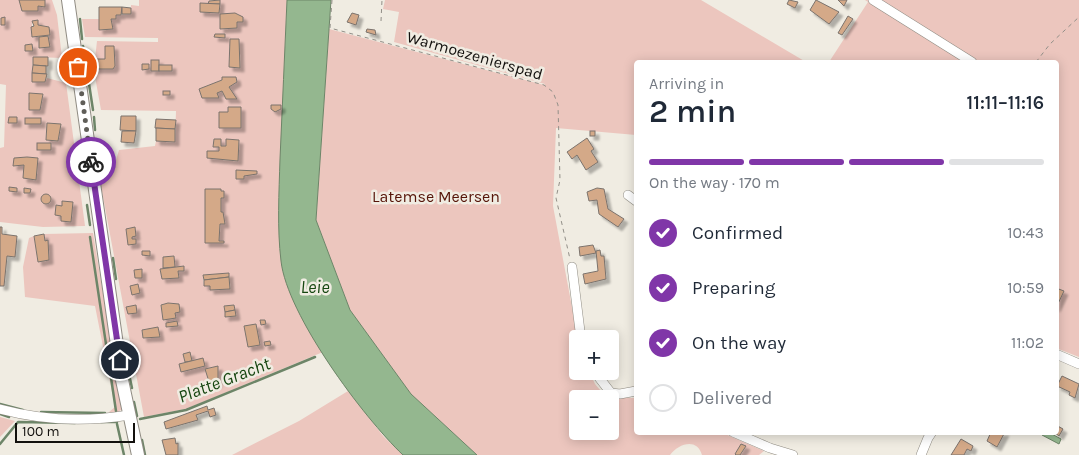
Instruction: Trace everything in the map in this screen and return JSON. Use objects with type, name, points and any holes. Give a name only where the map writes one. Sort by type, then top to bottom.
[{"type":"main road","points":[[68,0],[130,417],[138,455]]},
{"type":"street","points":[[873,0],[969,60]]},
{"type":"street","points":[[628,195],[634,200]]},
{"type":"street","points":[[572,267],[580,330]]},
{"type":"street","points":[[1059,355],[1079,364]]},
{"type":"street","points":[[601,380],[611,393],[634,392]]},
{"type":"street","points":[[0,409],[30,416],[54,418],[130,417]]},
{"type":"street","points":[[739,435],[758,444],[793,455]]},
{"type":"street","points":[[921,455],[930,435]]},
{"type":"path","name":"Warmoezenierspad","points":[[332,0],[330,28],[544,85],[553,92],[558,105],[560,180],[556,198],[572,267]]},
{"type":"path","points":[[381,21],[382,0]]},
{"type":"path","points":[[1038,60],[1050,44],[1079,18]]},
{"type":"green space","points":[[0,0],[52,0],[57,15],[62,58],[33,57],[32,81],[45,82],[47,78],[66,83],[85,226],[43,227],[0,222],[0,148],[4,147],[6,85],[0,84]],"holes":[[[32,21],[38,21],[38,25],[49,27],[49,47],[39,48],[39,37],[32,37]],[[29,93],[43,94],[40,110],[30,110]],[[25,118],[41,118],[41,124],[25,124]],[[47,123],[61,124],[58,141],[46,140]]]},
{"type":"green space","points":[[139,0],[213,0],[209,1],[208,4],[200,4],[200,12],[219,13],[220,0],[287,0],[279,210],[304,321],[323,352],[185,409],[144,417],[96,159],[116,160],[119,150],[155,146],[156,141],[175,142],[176,111],[101,110],[94,71],[95,69],[113,69],[115,66],[114,46],[105,46],[105,59],[95,59],[97,41],[158,42],[158,38],[85,37],[82,19],[100,19],[99,30],[113,29],[111,19],[116,19],[116,15],[131,14],[131,5],[139,6]],"holes":[[[220,14],[239,14],[239,17],[243,17],[243,22],[237,22],[237,28],[220,29]],[[229,46],[239,47],[240,68],[229,67]],[[151,60],[158,60],[159,65],[172,65],[172,71],[151,71]],[[222,77],[236,78],[237,82],[229,87],[237,99],[226,99],[222,91],[217,93],[218,98],[202,98],[200,89],[222,80]],[[228,107],[241,107],[219,127],[228,112]],[[214,139],[221,139],[221,146],[226,146],[226,139],[239,140],[238,161],[207,158],[207,151],[219,151],[219,147],[213,147]],[[205,189],[221,189],[221,212],[225,224],[220,224],[219,241],[224,241],[224,243],[205,243]],[[174,256],[175,267],[184,266],[184,271],[178,271],[179,278],[161,274],[160,269],[163,269],[163,257]],[[229,273],[230,289],[210,290],[210,286],[204,286],[203,276]],[[168,303],[179,304],[180,312],[175,313],[175,318],[163,320],[161,305]],[[234,305],[235,316],[226,317],[224,306]],[[158,328],[160,337],[143,338],[142,330]],[[189,352],[192,361],[181,371],[179,364],[185,362],[183,354]],[[218,366],[218,383],[210,385],[205,369]]]},
{"type":"green space","name":"Latemse Meersen","points":[[385,0],[701,0],[803,60],[634,60],[634,135],[556,128],[553,206],[576,330],[569,330],[569,380],[593,380],[600,390],[569,390],[569,440],[619,440],[619,397],[634,398],[634,435],[728,435],[764,451],[759,455],[702,455],[700,449],[696,446],[687,444],[682,445],[670,455],[477,455],[411,394],[350,310],[316,220],[329,29],[545,84],[394,42],[399,12],[383,9]]},
{"type":"green space","points":[[865,0],[1079,0],[1079,357],[1059,349],[1059,60],[830,60],[868,2]]},
{"type":"green space","points":[[93,233],[122,409],[116,414],[109,412],[115,407],[95,306],[25,297],[23,267],[29,238],[34,236],[38,262],[49,259],[48,241],[45,241],[44,234]]},
{"type":"green space","points":[[348,391],[384,437],[403,455],[232,455],[299,421]]},
{"type":"green space","points":[[0,417],[15,421],[0,437]]},
{"type":"water","name":"Leie","points":[[287,0],[331,0],[316,220],[350,310],[411,394],[477,455],[403,455],[368,416],[329,364],[297,309],[286,283],[281,261],[279,210]]},
{"type":"water","points":[[1042,435],[1054,435],[1061,439],[1059,444]]},
{"type":"building","points":[[19,0],[45,0],[45,7],[38,6],[38,11],[22,11]]},
{"type":"building","points":[[220,0],[220,4],[208,4],[209,1]]},
{"type":"building","points":[[789,0],[798,2],[795,8],[787,4]]},
{"type":"building","points":[[816,0],[839,12],[829,24],[810,10]]},
{"type":"building","points":[[838,0],[847,0],[844,6]]},
{"type":"building","points":[[200,3],[220,4],[219,13],[200,12]]},
{"type":"building","points":[[99,7],[122,7],[121,15],[116,15],[116,19],[111,19],[113,29],[99,30]]},
{"type":"building","points":[[122,7],[131,8],[131,14],[122,14]]},
{"type":"building","points":[[235,13],[243,17],[243,22],[237,22],[237,28],[220,29],[220,14]]},
{"type":"building","points":[[352,13],[359,15],[356,25],[347,22]]},
{"type":"building","points":[[848,16],[853,19],[842,35],[838,33]]},
{"type":"building","points":[[5,17],[5,25],[1,25],[1,18]]},
{"type":"building","points":[[38,20],[38,25],[49,27],[50,35],[32,37],[31,27],[34,26],[32,21]]},
{"type":"building","points":[[367,29],[375,30],[376,35],[366,32]]},
{"type":"building","points":[[215,34],[225,34],[225,38],[214,37]]},
{"type":"building","points":[[48,36],[50,47],[39,48],[39,37]]},
{"type":"building","points":[[230,39],[239,39],[240,68],[229,67]]},
{"type":"building","points":[[32,44],[33,51],[25,51],[25,45]]},
{"type":"building","points":[[105,46],[114,46],[115,66],[113,69],[95,69],[95,59],[105,59]]},
{"type":"building","points":[[33,57],[48,57],[48,66],[33,65]]},
{"type":"building","points":[[151,60],[159,60],[159,71],[151,71]]},
{"type":"building","points":[[142,64],[149,64],[149,69],[142,70]]},
{"type":"building","points":[[33,65],[46,66],[46,74],[32,73]]},
{"type":"building","points":[[159,65],[172,65],[172,71],[159,71]]},
{"type":"building","points":[[32,73],[47,74],[45,82],[32,82]]},
{"type":"building","points":[[222,77],[236,77],[237,82],[229,87],[237,99],[226,99],[222,91],[217,93],[219,98],[202,98],[199,89],[222,80]]},
{"type":"building","points":[[163,91],[170,91],[170,95],[163,95]]},
{"type":"building","points":[[29,93],[43,94],[40,110],[29,110]]},
{"type":"building","points":[[271,105],[281,105],[281,109],[275,112],[271,109]]},
{"type":"building","points":[[228,107],[241,107],[241,128],[219,128],[219,112],[228,112]]},
{"type":"building","points":[[121,116],[136,116],[136,131],[120,130]]},
{"type":"building","points":[[9,117],[17,117],[17,123],[8,123]]},
{"type":"building","points":[[25,118],[41,118],[41,124],[25,124]]},
{"type":"building","points":[[156,119],[176,120],[175,129],[155,128]]},
{"type":"building","points":[[47,123],[61,124],[58,141],[46,140]]},
{"type":"building","points":[[156,128],[175,129],[175,142],[156,141]]},
{"type":"building","points":[[122,131],[136,131],[134,143],[121,142]]},
{"type":"building","points":[[590,131],[595,131],[595,136],[590,136]]},
{"type":"building","points":[[587,138],[594,149],[591,151],[598,162],[586,170],[577,155],[572,159],[567,152]]},
{"type":"building","points":[[214,139],[221,139],[221,146],[226,146],[226,139],[239,140],[238,161],[207,158],[207,151],[219,151],[219,147],[213,147]]},
{"type":"building","points":[[37,143],[51,143],[51,150],[37,150]]},
{"type":"building","points":[[14,158],[38,158],[36,180],[23,178],[24,165],[13,166]]},
{"type":"building","points":[[236,170],[257,171],[257,174],[244,176],[244,179],[236,179]]},
{"type":"building","points":[[9,187],[17,188],[17,192],[9,191]]},
{"type":"building","points":[[24,188],[31,189],[30,193],[24,193]]},
{"type":"building","points":[[597,188],[604,189],[608,209],[624,219],[618,227],[599,214],[597,200],[589,201],[587,192]]},
{"type":"building","points":[[205,189],[221,189],[221,191],[224,191],[224,198],[221,198],[221,212],[223,212],[225,224],[220,224],[219,241],[224,241],[224,243],[205,243]]},
{"type":"building","points":[[44,194],[48,194],[51,199],[50,203],[44,204],[41,201],[41,197]]},
{"type":"building","points":[[62,201],[73,202],[71,222],[61,221],[61,216],[55,215],[56,205],[62,206]]},
{"type":"building","points":[[0,227],[2,227],[2,234],[17,236],[15,257],[7,256],[4,286],[0,286]]},
{"type":"building","points":[[135,227],[136,236],[132,237],[132,239],[136,239],[136,244],[128,245],[126,229]]},
{"type":"building","points":[[44,234],[45,241],[48,240],[49,260],[38,262],[34,236]]},
{"type":"building","points":[[593,245],[596,253],[580,256],[579,247]]},
{"type":"building","points":[[600,250],[601,256],[604,256],[606,279],[585,284],[583,274],[598,271],[596,251]]},
{"type":"building","points":[[142,251],[150,251],[150,256],[142,255]]},
{"type":"building","points":[[174,256],[175,267],[163,268],[163,257]]},
{"type":"building","points":[[184,266],[184,271],[178,271],[179,278],[162,279],[160,269]]},
{"type":"building","points":[[142,269],[142,278],[135,278],[134,270]]},
{"type":"building","points":[[229,273],[229,277],[204,280],[203,275]]},
{"type":"building","points":[[229,277],[230,289],[210,290],[210,286],[204,286],[204,280]]},
{"type":"building","points":[[138,284],[140,293],[132,295],[130,286]]},
{"type":"building","points":[[1059,289],[1064,291],[1059,302]]},
{"type":"building","points":[[168,303],[179,304],[180,312],[175,313],[176,318],[163,320],[161,305]]},
{"type":"building","points":[[136,305],[137,313],[128,314],[126,307]]},
{"type":"building","points":[[234,305],[235,310],[225,312],[224,306]]},
{"type":"building","points":[[235,310],[236,316],[225,317],[225,312]]},
{"type":"building","points":[[260,320],[265,320],[266,324],[261,325]]},
{"type":"building","points":[[177,321],[178,326],[166,327],[166,323]]},
{"type":"building","points":[[256,324],[260,345],[248,347],[244,326]]},
{"type":"building","points":[[158,327],[160,337],[143,338],[142,330]]},
{"type":"building","points":[[270,341],[271,345],[265,346],[264,342]]},
{"type":"building","points":[[190,352],[192,361],[185,362],[183,354]]},
{"type":"building","points":[[203,358],[205,366],[181,372],[179,364]]},
{"type":"building","points":[[218,366],[218,383],[210,385],[205,369]]},
{"type":"building","points":[[1062,376],[1079,384],[1075,398],[1069,395],[1070,392],[1059,387]]},
{"type":"building","points":[[207,406],[208,410],[214,408],[216,415],[210,417],[208,411],[196,415],[198,420],[166,429],[164,422]]},
{"type":"building","points":[[1059,427],[1063,429],[1059,436],[1058,435]]},
{"type":"building","points":[[990,435],[1003,435],[997,447],[987,441]]},
{"type":"building","points":[[175,438],[176,444],[178,443],[178,455],[166,455],[162,440]]},
{"type":"building","points":[[961,439],[973,446],[971,451],[967,449],[964,455],[951,455]]},
{"type":"building","points":[[741,444],[746,446],[740,455],[736,455],[735,454]]},
{"type":"waterway","points":[[80,19],[82,39]]},
{"type":"waterway","points":[[83,46],[87,71]]},
{"type":"waterway","points":[[88,77],[93,110]]},
{"type":"waterway","points":[[94,117],[95,130]]},
{"type":"waterway","points":[[87,205],[90,225]]},
{"type":"waterway","points":[[90,237],[116,411]]},
{"type":"waterway","points":[[113,258],[116,279]]},
{"type":"waterway","name":"Platte Gracht","points":[[140,419],[186,410],[315,357]]},
{"type":"waterway","points":[[129,374],[132,388]]},
{"type":"waterway","points":[[134,402],[137,416]]},
{"type":"waterway","points":[[0,404],[23,410]]},
{"type":"waterway","points":[[41,412],[105,413]]},
{"type":"waterway","points":[[0,414],[9,417]]},
{"type":"waterway","name":"Platte Gracht","points":[[0,444],[18,422],[75,423]]},
{"type":"waterway","name":"Platte Gracht","points":[[101,422],[117,422]]},
{"type":"waterway","points":[[117,424],[124,455]]},
{"type":"waterway","points":[[142,440],[145,455]]},
{"type":"way so far","points":[[78,67],[91,162]]},
{"type":"route","points":[[91,162],[120,360]]}]
